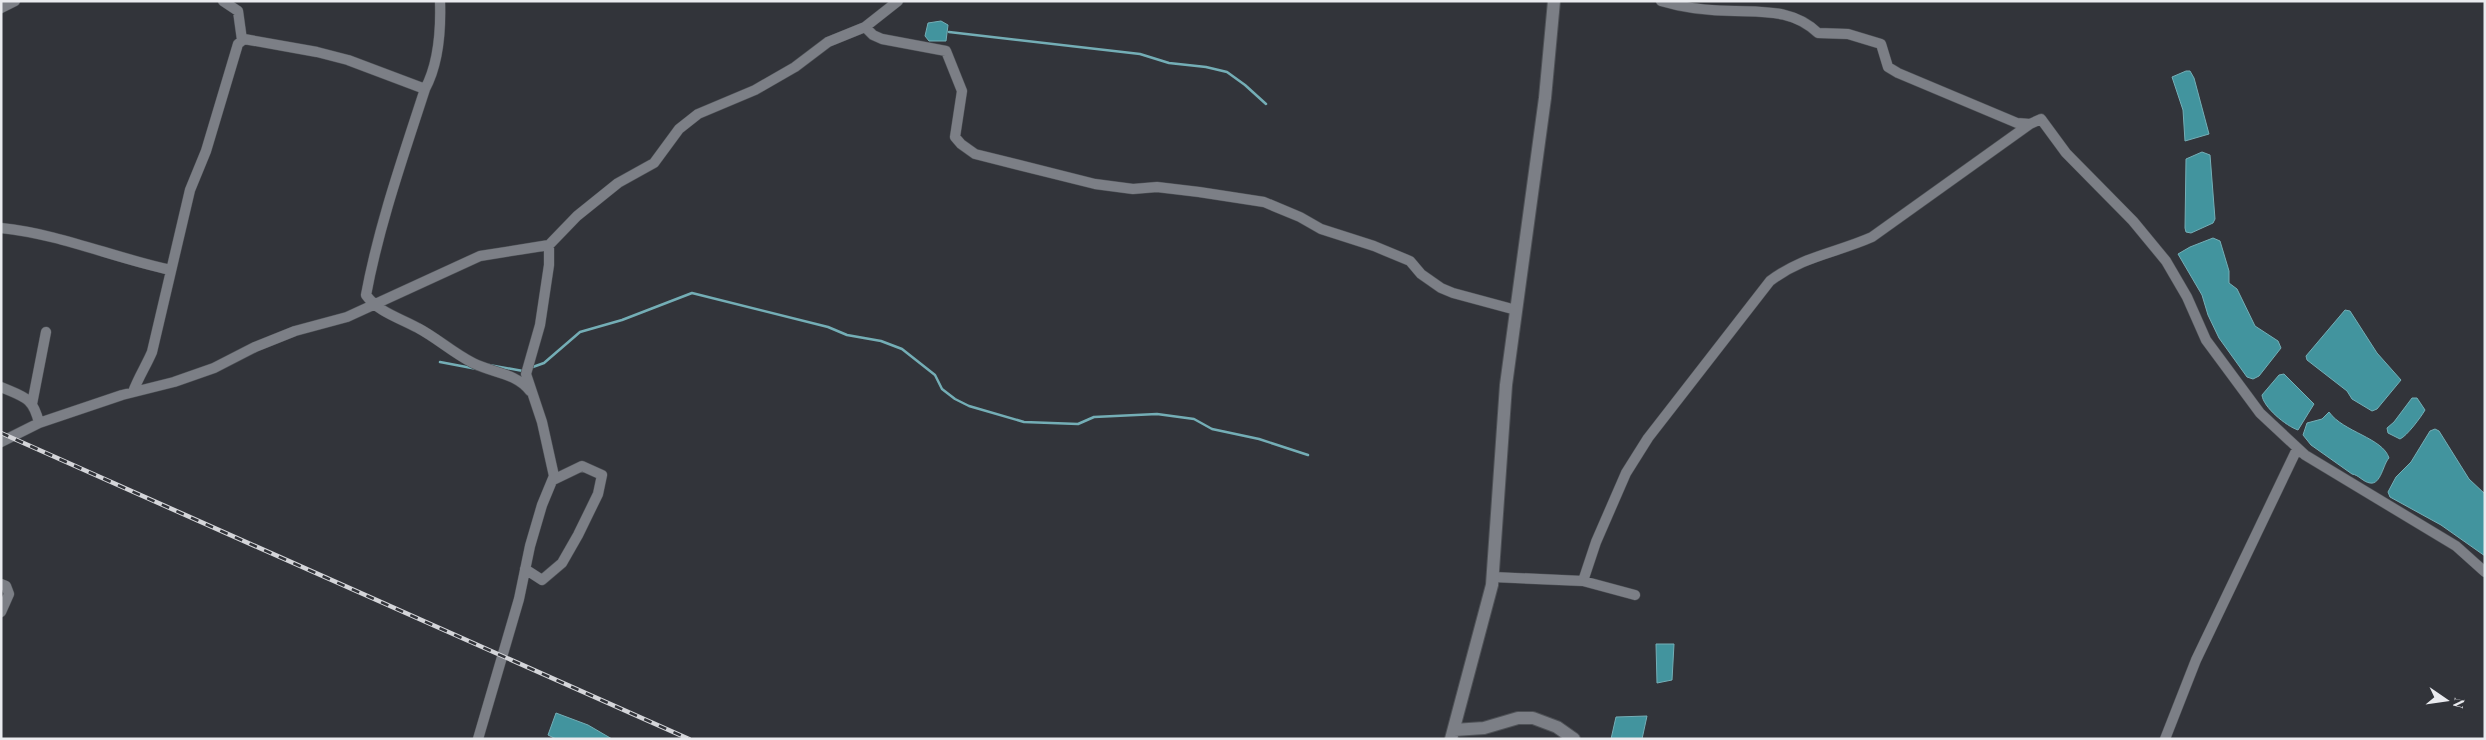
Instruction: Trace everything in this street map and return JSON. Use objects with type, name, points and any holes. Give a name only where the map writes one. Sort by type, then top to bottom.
[{"type":"street","points":[[1,8],[15,1]]},
{"type":"street","points":[[224,1],[238,11],[242,40]]},
{"type":"street","points":[[440,1],[440,34],[430,80],[425,89],[372,266],[366,295],[373,305],[420,328],[438,342],[482,367],[513,376],[523,382],[530,391]]},
{"type":"street","points":[[1554,1],[1545,98],[1506,385],[1492,585],[1453,734],[1484,728],[1518,718],[1533,718],[1556,727],[1574,739]]},
{"type":"street","points":[[1661,1],[1734,11],[1770,11],[1806,21],[1818,33],[1848,34],[1881,44],[1888,67],[1898,73],[2018,123],[2030,124]]},
{"type":"street","points":[[1,442],[39,423],[133,392],[174,382],[214,368],[254,347],[295,331],[347,317],[480,256],[549,245],[577,216],[618,183],[654,163],[679,130],[698,114],[755,90],[794,67],[828,42],[865,27],[894,4]]},
{"type":"street","points":[[865,27],[882,39],[946,51],[962,91],[955,137],[966,149],[982,156],[1072,180],[1108,186],[1133,189],[1157,187],[1264,202],[1300,217],[1321,229],[1374,246],[1410,261],[1422,274],[1441,288],[1516,310]]},
{"type":"street","points":[[242,40],[332,56],[425,89]]},
{"type":"street","points":[[133,392],[140,372],[147,364],[152,352],[190,190],[201,167],[238,44],[242,40]]},
{"type":"street","points":[[1583,581],[1596,542],[1630,466],[1648,438],[1770,281],[1787,268],[1806,259],[1851,246],[1872,237],[2030,124],[2041,119],[2066,153],[2154,245],[2179,280],[2198,326],[2216,356],[2260,413],[2297,449],[2370,496],[2456,546],[2485,572]]},
{"type":"street","points":[[1,228],[51,236],[133,261],[171,270]]},
{"type":"street","points":[[478,739],[497,668],[519,599],[542,505],[554,476],[542,422],[530,391],[528,370],[540,324],[549,265],[549,245]]},
{"type":"street","points":[[32,404],[46,332]]},
{"type":"street","points":[[1,387],[28,399],[32,404],[39,423]]},
{"type":"street","points":[[2166,739],[2196,660],[2297,449]]},
{"type":"street","points":[[525,569],[542,580],[562,563],[598,494],[602,475],[582,466],[553,480]]},
{"type":"street","points":[[1493,577],[1583,581],[1635,596]]},
{"type":"street","points":[[1,584],[6,586],[9,594],[1,612]]},
{"type":"water","points":[[941,21],[948,25],[946,41],[929,41],[925,36],[928,23]]},
{"type":"water","points":[[2190,71],[2194,78],[2209,134],[2185,141],[2183,110],[2172,77]]},
{"type":"water","points":[[2202,152],[2210,155],[2215,219],[2213,223],[2191,233],[2186,232],[2185,228],[2186,159]]},
{"type":"water","points":[[2213,238],[2220,241],[2229,271],[2229,283],[2237,289],[2255,326],[2278,341],[2281,348],[2259,376],[2253,379],[2247,377],[2219,338],[2208,315],[2202,295],[2178,254]]},
{"type":"water","points":[[2345,310],[2350,311],[2377,353],[2401,380],[2377,409],[2372,411],[2352,399],[2347,391],[2307,360],[2306,356]]},
{"type":"water","points":[[2284,374],[2314,404],[2298,430],[2287,425],[2276,416],[2263,400],[2262,395],[2279,375]]},
{"type":"water","points":[[2412,398],[2417,398],[2425,410],[2410,430],[2400,439],[2388,433],[2387,428],[2394,422]]},
{"type":"water","points":[[2329,412],[2343,425],[2371,440],[2385,451],[2389,458],[2379,478],[2374,483],[2370,483],[2352,474],[2311,445],[2303,435],[2307,423],[2322,419]]},
{"type":"water","points":[[2435,429],[2439,431],[2469,479],[2485,494],[2485,556],[2441,525],[2390,497],[2388,492],[2396,477],[2411,462],[2430,431]]},
{"type":"water","points":[[1656,644],[1674,644],[1672,680],[1657,683]]},
{"type":"water","points":[[556,713],[588,725],[612,739],[556,739],[548,735]]},
{"type":"water","points":[[1647,716],[1642,739],[1611,739],[1616,717]]},
{"type":"waterway","points":[[949,32],[1140,54],[1169,63],[1206,67],[1227,72],[1266,104]]},
{"type":"waterway","points":[[530,368],[544,363],[580,332],[622,320],[692,293],[828,327],[847,335],[881,341],[902,349],[935,375],[942,389],[955,399],[969,406],[1024,422],[1078,424],[1094,417],[1157,414],[1194,419],[1212,429],[1259,439],[1308,455]]},
{"type":"waterway","points":[[440,362],[477,369]]},
{"type":"waterway","points":[[489,365],[523,371]]},
{"type":"railway","points":[[1,433],[689,739]]}]
